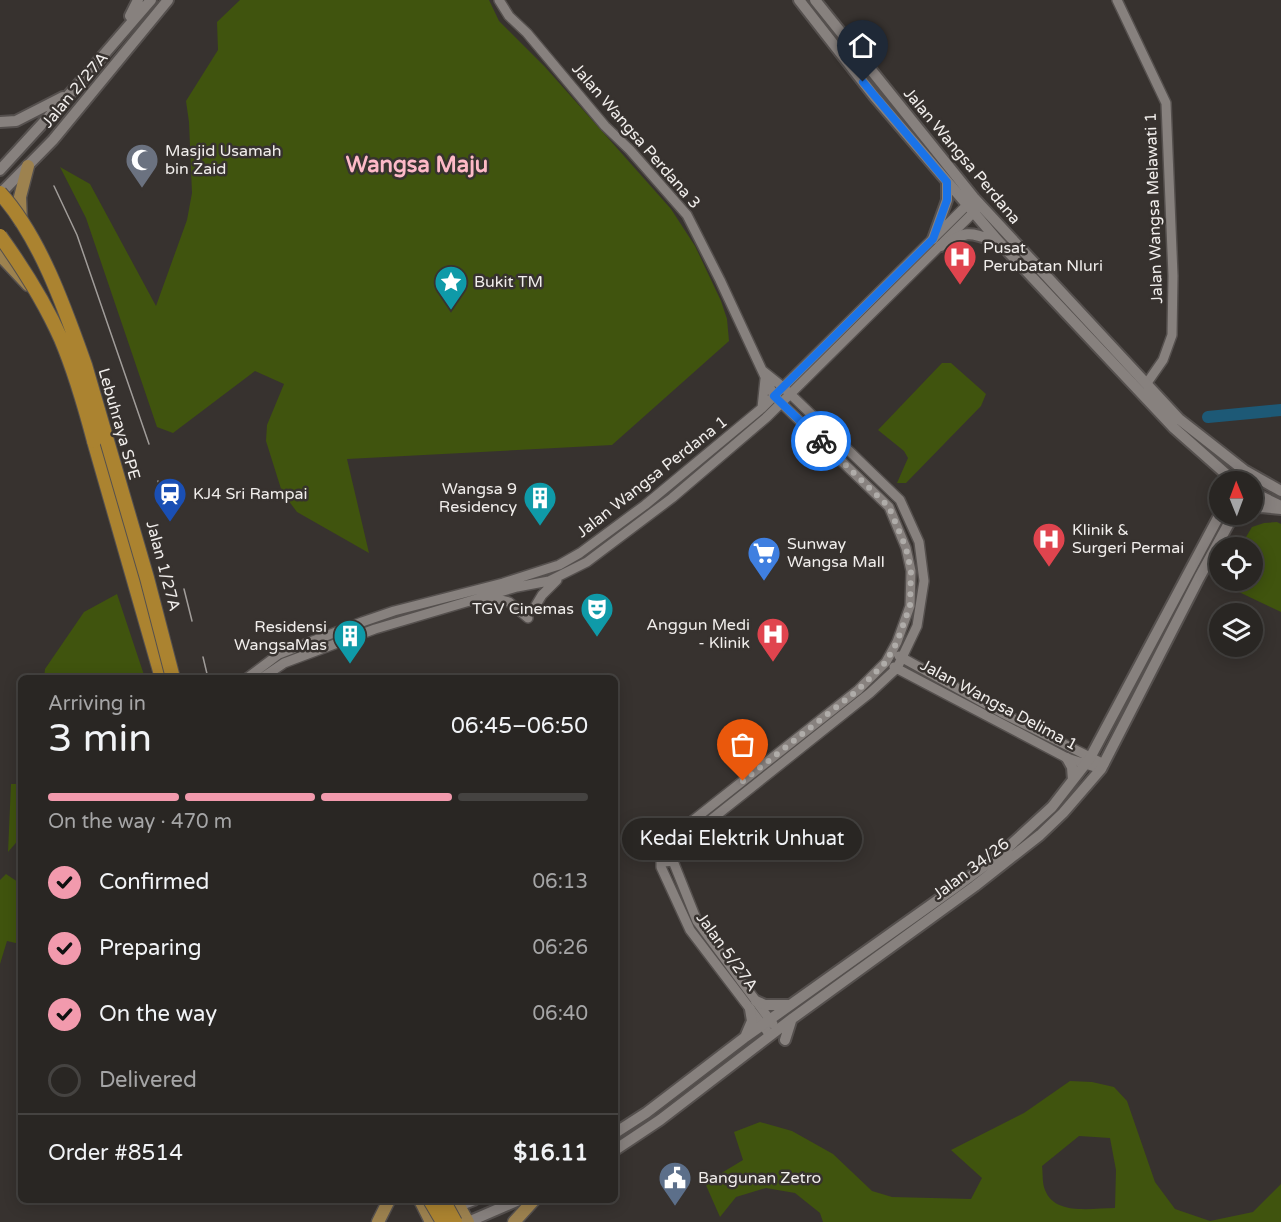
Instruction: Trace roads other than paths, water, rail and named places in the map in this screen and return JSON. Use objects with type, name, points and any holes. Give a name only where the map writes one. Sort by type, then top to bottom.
[{"type":"highway","name":"Lebuhraya SPE","points":[[0,193],[9,203],[39,253],[73,331],[174,675]]},
{"type":"highway","name":"Lebuhraya SPE","points":[[0,235],[34,287],[73,369],[147,619],[161,675]]},
{"type":"highway","points":[[430,1203],[431,1221]]},
{"type":"highway","points":[[445,1203],[455,1222]]},
{"type":"main road","points":[[115,40],[138,0]]},
{"type":"main road","name":"Jalan 2/27A","points":[[0,170],[74,90],[151,0]]},
{"type":"main road","name":"Jalan 2/27A","points":[[0,193],[28,166],[84,104],[168,0]]},
{"type":"main road","name":"Jalan Wangsa Perdana","points":[[799,0],[874,96],[947,182],[974,206],[1147,383],[1179,419],[1244,470]]},
{"type":"main road","name":"Jalan Wangsa Perdana","points":[[815,0],[974,206],[999,242],[1174,428],[1223,471]]},
{"type":"main road","points":[[0,122],[16,121],[43,109],[74,90]]},
{"type":"main road","points":[[21,226],[20,197],[28,166]]},
{"type":"main road","points":[[937,243],[947,200],[947,182]]},
{"type":"main road","name":"Jalan 1/27A","points":[[0,204],[43,253],[67,300],[97,387],[174,675]]},
{"type":"main road","points":[[937,243],[961,234],[973,233],[999,242]]},
{"type":"main road","name":"Jalan 1/27A","points":[[0,235],[23,260],[51,310],[64,343],[136,595],[156,675]]},
{"type":"main road","points":[[0,255],[51,310]]},
{"type":"main road","points":[[1216,465],[1218,471]]},
{"type":"main road","name":"Jalan Wangsa Perdana","points":[[1263,484],[1281,491]]},
{"type":"main road","points":[[1263,498],[1281,508]]},
{"type":"main road","points":[[1263,507],[1281,508]]},
{"type":"main road","name":"Jalan 34/26","points":[[618,1130],[646,1113],[744,1038],[1003,852],[1052,807],[1088,761],[1213,525]]},
{"type":"main road","name":"Jalan 34/26","points":[[618,1148],[660,1120],[793,1018],[975,886],[1040,835],[1063,813],[1102,766],[1228,526]]},
{"type":"main road","points":[[1067,758],[1072,767],[1073,780]]},
{"type":"main road","points":[[744,1038],[752,1021],[753,1005],[790,1005]]},
{"type":"main road","points":[[785,1040],[793,1018]]},
{"type":"main road","points":[[378,1222],[388,1203]]},
{"type":"main road","points":[[422,1203],[431,1221],[457,1203],[468,1222],[512,1203]]},
{"type":"main road","points":[[514,1222],[531,1203]]},
{"type":"street","name":"Jalan Wangsa Perdana 3","points":[[499,0],[509,16],[544,52],[605,126],[630,150],[687,215],[774,396],[889,507],[900,528],[911,571],[912,594],[907,619],[886,662]]},
{"type":"street","name":"Jalan Wangsa Melawati 1","points":[[1117,0],[1166,103],[1173,276],[1172,335],[1163,360],[1147,383]]},
{"type":"street","name":"Jalan Wangsa Perdana 1","points":[[266,675],[284,663],[375,629],[549,580],[587,562],[672,498],[767,417],[974,206]]},
{"type":"street","name":"Jalan Wangsa Perdana 1","points":[[251,675],[279,654],[362,622],[394,611],[503,583],[559,565],[580,553],[645,505],[762,408],[937,243]]},
{"type":"street","name":"Jalan Wangsa Perdana 3","points":[[764,374],[783,387],[900,500],[915,533],[923,566],[924,591],[918,626],[897,668]]},
{"type":"street","points":[[762,408],[764,374]]},
{"type":"street","points":[[805,380],[801,395],[811,415]]},
{"type":"street","points":[[767,417],[786,414],[800,421]]},
{"type":"street","points":[[536,605],[550,586],[566,573]]},
{"type":"street","points":[[486,597],[509,602],[528,618]]},
{"type":"street","name":"Jalan Wangsa Delima 1","points":[[892,652],[1088,761],[1102,766]]},
{"type":"street","points":[[667,840],[678,846],[679,854],[673,861],[661,861],[657,856],[660,843],[667,840],[858,690],[886,662]]},
{"type":"street","name":"Jalan Wangsa Delima 1","points":[[886,662],[1067,758],[1088,761]]},
{"type":"street","points":[[678,846],[870,693],[897,668]]},
{"type":"street","name":"Jalan 5/27A","points":[[661,861],[661,867],[690,930],[774,1033]]},
{"type":"street","name":"Jalan 5/27A","points":[[673,861],[697,921],[753,1005]]},
{"type":"waterway","points":[[1208,417],[1281,410]]},
{"type":"tram line","points":[[54,186],[77,235],[149,444]]},
{"type":"tram line","points":[[158,481],[162,497]]},
{"type":"tram line","points":[[184,589],[192,621]]},
{"type":"tram line","points":[[203,657],[207,675]]},
{"type":"place","name":"Masjid Usamah bin Zaid","points":[[142,189]]},
{"type":"place","name":"Pusat Perubatan Nluri","points":[[960,286]]},
{"type":"place","name":"Bukit TM","points":[[451,311]]},
{"type":"place","name":"KJ4 Sri Rampai","points":[[170,523]]},
{"type":"place","name":"Wangsa 9 Residency","points":[[540,527]]},
{"type":"place","name":"Klinik & Surgeri Permai","points":[[1049,568]]},
{"type":"place","name":"Sunway Wangsa Mall","points":[[764,582]]},
{"type":"place","name":"TGV Cinemas","points":[[597,638]]},
{"type":"place","name":"Anggun Medi - Klinik","points":[[773,663]]},
{"type":"place","name":"Residensi WangsaMas","points":[[350,665]]},
{"type":"place","name":"Kedai Elektrik Unhuat","points":[[743,781]]},
{"type":"place","name":"Bangunan Zetro","points":[[675,1207]]},
{"type":"district","name":"Wangsa Maju","points":[[417,165]]}]
